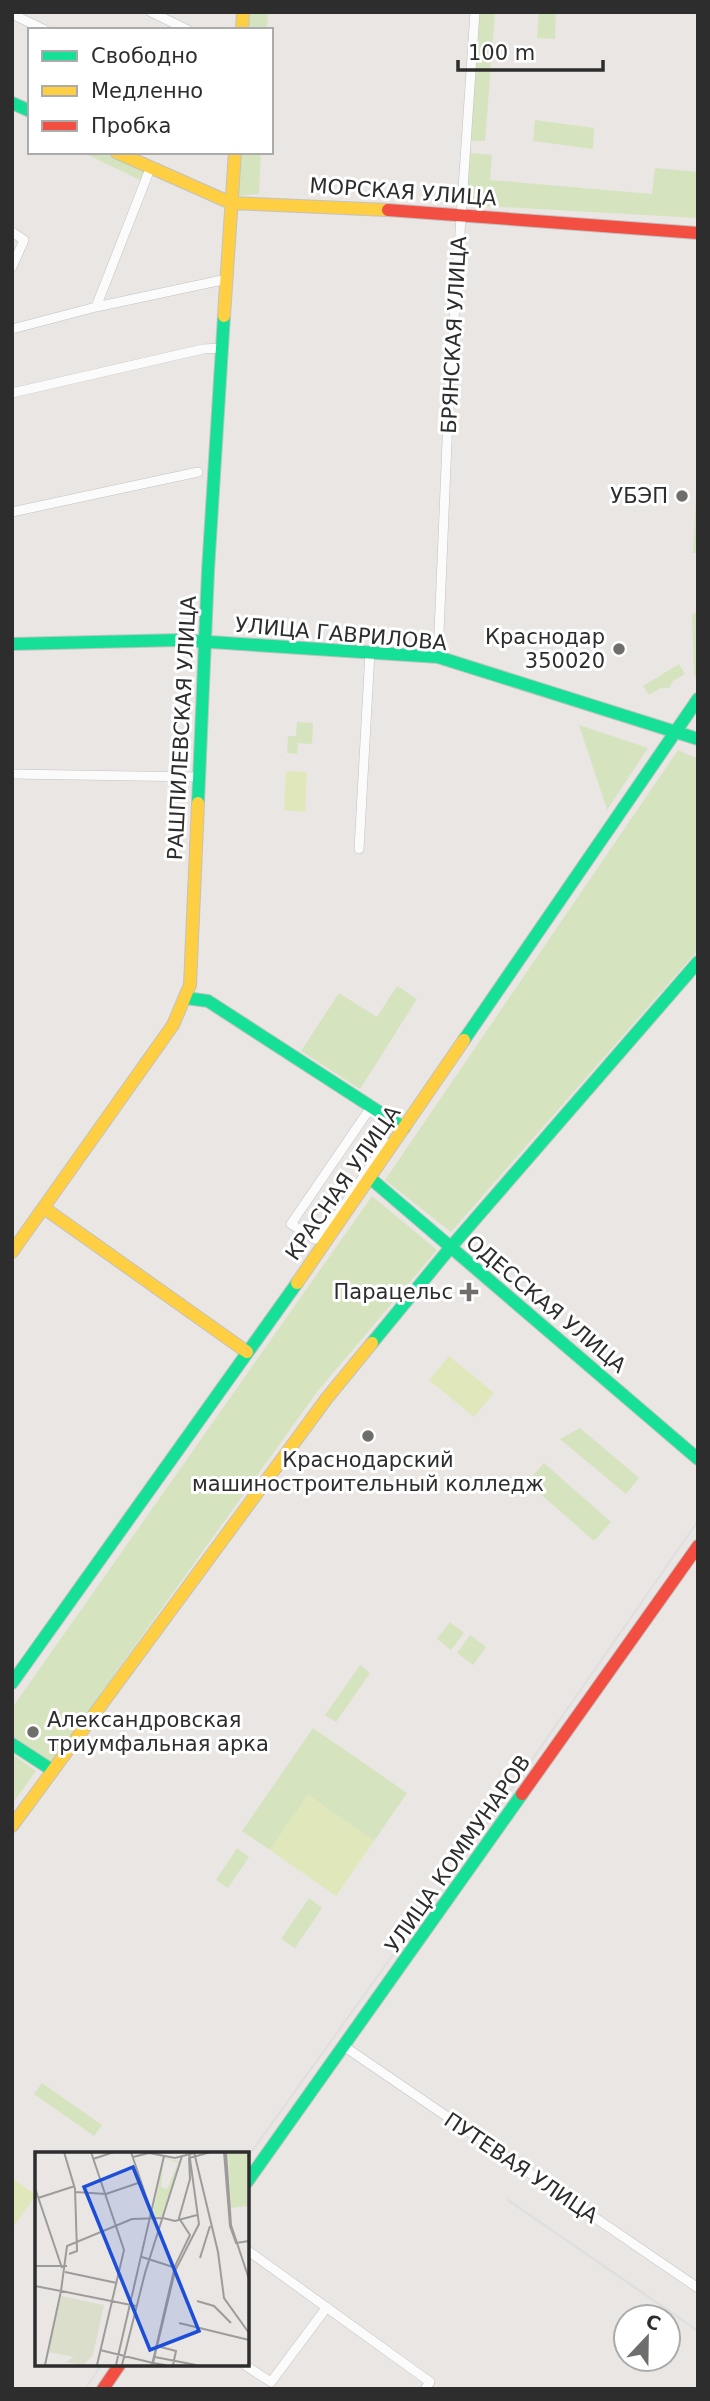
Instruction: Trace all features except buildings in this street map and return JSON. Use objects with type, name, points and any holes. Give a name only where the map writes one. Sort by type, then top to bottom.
[{"type":"main road","points":[[12,103],[28,110]]},
{"type":"main road","name":"МОРСКАЯ УЛИЦА","points":[[120,154],[231,203],[303,204],[698,233]]},
{"type":"main road","name":"РАШПИЛЕВСКАЯ УЛИЦА","points":[[12,1252],[173,1025],[190,985],[221,348],[235,154]]},
{"type":"main road","name":"УЛИЦА ГАВРИЛОВА","points":[[12,645],[206,642],[438,657],[698,739]]},
{"type":"main road","name":"КРАСНАЯ УЛИЦА","points":[[12,1683],[370,1178],[698,699]]},
{"type":"main road","points":[[690,711],[690,721],[698,734]]},
{"type":"main road","points":[[12,1826],[327,1398],[450,1248],[698,962]]},
{"type":"main road","points":[[186,998],[208,1001],[404,1128]]},
{"type":"main road","name":"ОДЕССКАЯ УЛИЦА","points":[[370,1178],[698,1459]]},
{"type":"main road","points":[[44,1208],[247,1352]]},
{"type":"main road","name":"УЛИЦА КОММУНАРОВ","points":[[248,2181],[698,1545]]},
{"type":"main road","points":[[12,1744],[52,1770]]},
{"type":"main road","points":[[105,2388],[119,2366]]},
{"type":"street","points":[[151,12],[184,28]]},
{"type":"street","name":"БРЯНСКАЯ УЛИЦА","points":[[438,657],[449,394],[475,12]]},
{"type":"street","points":[[12,14],[41,28]]},
{"type":"street","points":[[96,307],[150,169]]},
{"type":"street","points":[[12,232],[23,240],[12,267]]},
{"type":"street","points":[[12,329],[96,307],[227,279]]},
{"type":"street","points":[[12,394],[204,349],[221,348]]},
{"type":"street","points":[[12,512],[198,472]]},
{"type":"street","points":[[359,849],[370,652]]},
{"type":"street","points":[[12,774],[200,777]]},
{"type":"street","name":"КРАСНАЯ УЛИЦА","points":[[366,1111],[387,1123],[378,1137],[386,1143],[330,1226],[326,1223],[315,1239],[291,1224],[366,1111]]},
{"type":"street","name":"ПУТЕВАЯ УЛИЦА","points":[[345,2047],[698,2288]]},
{"type":"street","points":[[248,2251],[428,2385]]},
{"type":"street","points":[[247,2366],[271,2382],[327,2308]]},
{"type":"green space","points":[[247,12],[268,12],[267,28],[246,28]]},
{"type":"green space","points":[[478,12],[495,12],[485,141],[471,141]]},
{"type":"green space","points":[[539,12],[556,12],[555,39],[537,38]]},
{"type":"green space","points":[[535,120],[594,128],[593,149],[533,141]]},
{"type":"green space","points":[[470,153],[492,155],[490,180],[652,194],[655,168],[698,172],[698,218],[466,205]]},
{"type":"green space","points":[[86,154],[106,154],[146,173],[142,181]]},
{"type":"green space","points":[[240,154],[261,154],[259,194],[237,196]]},
{"type":"green space","points":[[698,455],[698,553],[693,553]]},
{"type":"green space","points":[[698,611],[697,678],[694,676],[692,614]]},
{"type":"green space","points":[[679,664],[685,674],[673,681],[669,688],[661,688],[649,695],[643,686]]},
{"type":"green space","points":[[297,722],[313,723],[312,744],[298,743],[297,754],[287,753],[288,736],[296,736]]},
{"type":"green space","points":[[579,725],[648,748],[607,810]]},
{"type":"green space","points":[[678,750],[698,759],[698,950],[451,1232],[385,1180]]},
{"type":"green space","points":[[286,771],[307,772],[305,812],[284,810]]},
{"type":"green space","points":[[397,986],[417,999],[360,1089],[301,1051],[339,993],[377,1017]]},
{"type":"green space","points":[[372,1196],[437,1250],[317,1392],[51,1763],[12,1737],[12,1708]]},
{"type":"green space","points":[[449,1356],[494,1393],[474,1417],[429,1380]]},
{"type":"green space","points":[[580,1428],[639,1478],[626,1494],[560,1439]]},
{"type":"green space","points":[[544,1463],[611,1522],[594,1541],[527,1482]]},
{"type":"green space","points":[[450,1622],[464,1633],[451,1650],[437,1639]]},
{"type":"green space","points":[[470,1635],[486,1647],[473,1665],[457,1653]]},
{"type":"green space","points":[[360,1665],[370,1673],[336,1722],[325,1715]]},
{"type":"green space","points":[[313,1728],[407,1793],[374,1841],[308,1795],[270,1850],[242,1831]]},
{"type":"green space","points":[[12,1754],[36,1771],[12,1804]]},
{"type":"green space","points":[[308,1795],[374,1841],[336,1896],[270,1850]]},
{"type":"green space","points":[[237,1848],[249,1857],[228,1888],[216,1880]]},
{"type":"green space","points":[[309,1898],[322,1908],[295,1948],[281,1939]]},
{"type":"green space","points":[[42,2083],[102,2125],[94,2136],[34,2094]]},
{"type":"green space","points":[[12,2178],[35,2196],[12,2229]]},
{"type":"tram line","points":[[248,2157],[497,1810],[698,1521]]},
{"type":"tram line","points":[[85,2389],[101,2366]]},
{"type":"railway","points":[[508,2200],[698,2331]]},
{"type":"traffic: fast","points":[[12,103],[28,110]]},
{"type":"traffic: fast","points":[[198,803],[208,571],[224,316]]},
{"type":"traffic: fast","points":[[12,644],[180,640],[438,657],[698,739]]},
{"type":"traffic: fast","points":[[464,1040],[698,699]]},
{"type":"traffic: fast","points":[[372,1343],[450,1248],[698,962]]},
{"type":"traffic: fast","points":[[186,998],[208,1001],[404,1128]]},
{"type":"traffic: fast","points":[[370,1178],[698,1459]]},
{"type":"traffic: fast","points":[[12,1683],[297,1283]]},
{"type":"traffic: fast","points":[[12,1744],[52,1770]]},
{"type":"traffic: fast","points":[[248,2181],[522,1794]]},
{"type":"traffic: slow","points":[[242,28],[243,12]]},
{"type":"traffic: slow","points":[[121,154],[231,203],[388,210]]},
{"type":"traffic: slow","points":[[224,316],[235,154]]},
{"type":"traffic: slow","points":[[12,1252],[173,1025],[190,985],[198,803]]},
{"type":"traffic: slow","points":[[297,1283],[464,1040]]},
{"type":"traffic: slow","points":[[44,1208],[247,1352]]},
{"type":"traffic: slow","points":[[12,1826],[327,1398],[372,1343]]},
{"type":"traffic: jam","points":[[388,210],[698,233]]},
{"type":"traffic: jam","points":[[522,1794],[698,1546]]},
{"type":"traffic: jam","points":[[103,2389],[119,2366]]},
{"type":"place","name":"УБЭП","points":[[682,496]]},
{"type":"place","name":"Краснодар 350020","points":[[619,649]]},
{"type":"place","name":"Парацельс","points":[[469,1292]]},
{"type":"place","name":"Краснодарский машиностроительный колледж","points":[[368,1436]]},
{"type":"place","name":"Александровская триумфальная арка","points":[[33,1732]]}]
